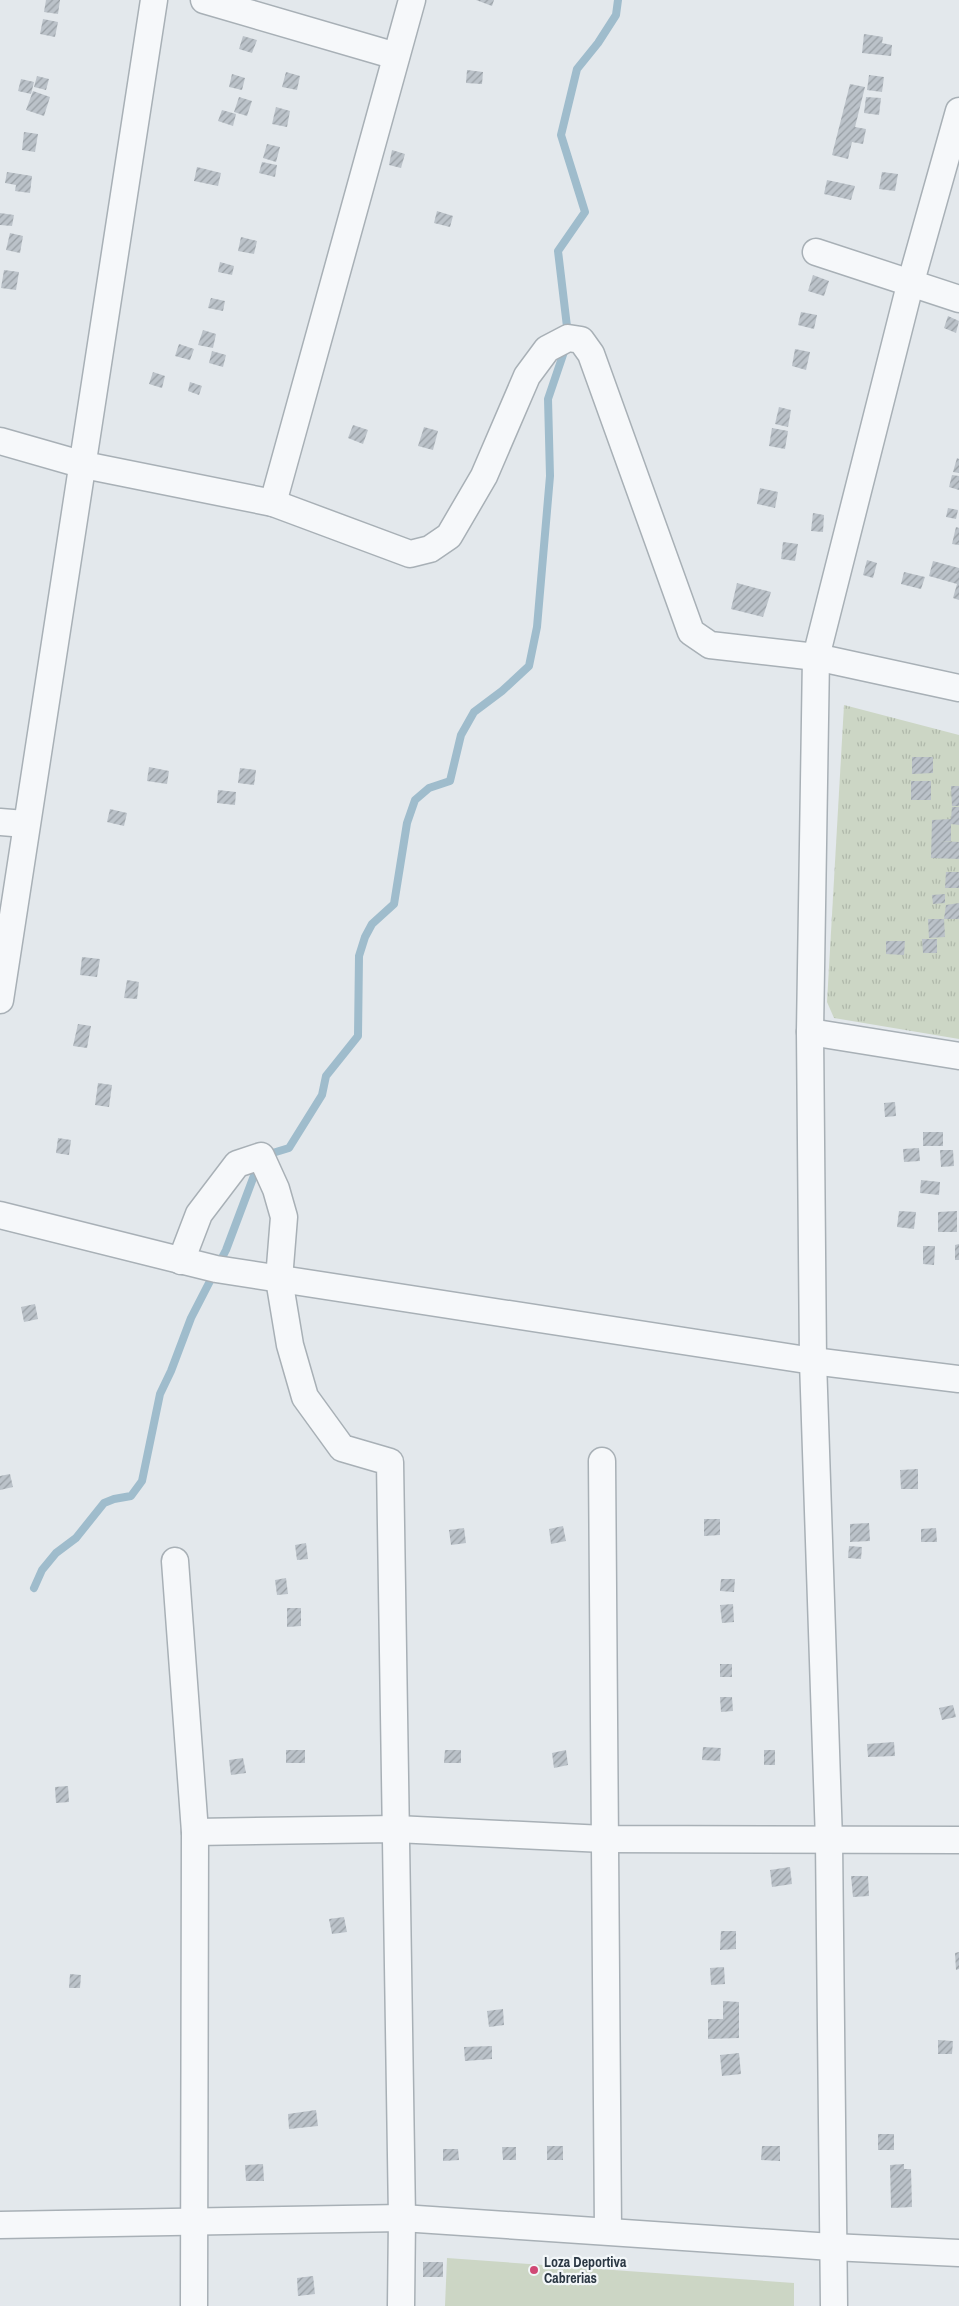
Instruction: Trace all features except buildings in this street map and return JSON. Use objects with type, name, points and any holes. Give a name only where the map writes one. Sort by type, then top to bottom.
[{"type":"street","points":[[0,1000],[25,824],[84,465],[154,0]]},
{"type":"street","points":[[204,0],[396,56]]},
{"type":"street","points":[[273,503],[412,0]]},
{"type":"street","points":[[834,2306],[829,1841],[813,1361],[810,1032],[816,657],[910,284],[959,111]]},
{"type":"street","points":[[816,252],[959,299]]},
{"type":"street","points":[[0,441],[84,465],[273,503],[410,554],[430,548],[449,536],[484,476],[527,376],[547,349],[568,338],[581,340],[591,354],[691,632],[710,645],[816,657],[959,688]]},
{"type":"street","points":[[0,822],[25,824]]},
{"type":"street","points":[[810,1032],[959,1056]]},
{"type":"street","points":[[180,1261],[199,1214],[237,1164],[261,1156],[276,1189],[284,1217],[278,1278],[290,1345],[305,1397],[342,1448],[390,1462],[402,2218],[401,2306]]},
{"type":"street","points":[[0,1214],[180,1261],[278,1278],[813,1361],[959,1379]]},
{"type":"street","points":[[602,1461],[608,2231]]},
{"type":"street","points":[[175,1561],[195,1832],[194,2306]]},
{"type":"street","points":[[195,1832],[396,1829],[604,1839],[959,1840]]},
{"type":"street","points":[[0,2226],[402,2218],[832,2247],[959,2253]]},
{"type":"green space","points":[[844,705],[959,735],[959,1039],[834,1018],[827,1002]]},
{"type":"green space","name":"Loza Deportiva Cabrerias","points":[[447,2258],[794,2283],[794,2306],[445,2306]]},
{"type":"waterway","points":[[568,335],[558,251],[585,212],[561,135],[577,69],[598,43],[616,15],[618,0]]},
{"type":"waterway","points":[[266,1155],[289,1148],[322,1095],[326,1076],[358,1036],[359,956],[365,937],[372,924],[394,904],[407,823],[415,800],[429,788],[450,781],[461,735],[474,712],[502,691],[529,666],[537,627],[550,476],[548,399],[566,346]]},
{"type":"waterway","points":[[34,1588],[42,1570],[56,1553],[76,1538],[104,1503],[131,1496],[142,1481],[160,1394],[191,1318],[226,1250],[258,1165]]},
{"type":"place","name":"Loza Deportiva Cabrerias","points":[[534,2270]]}]
